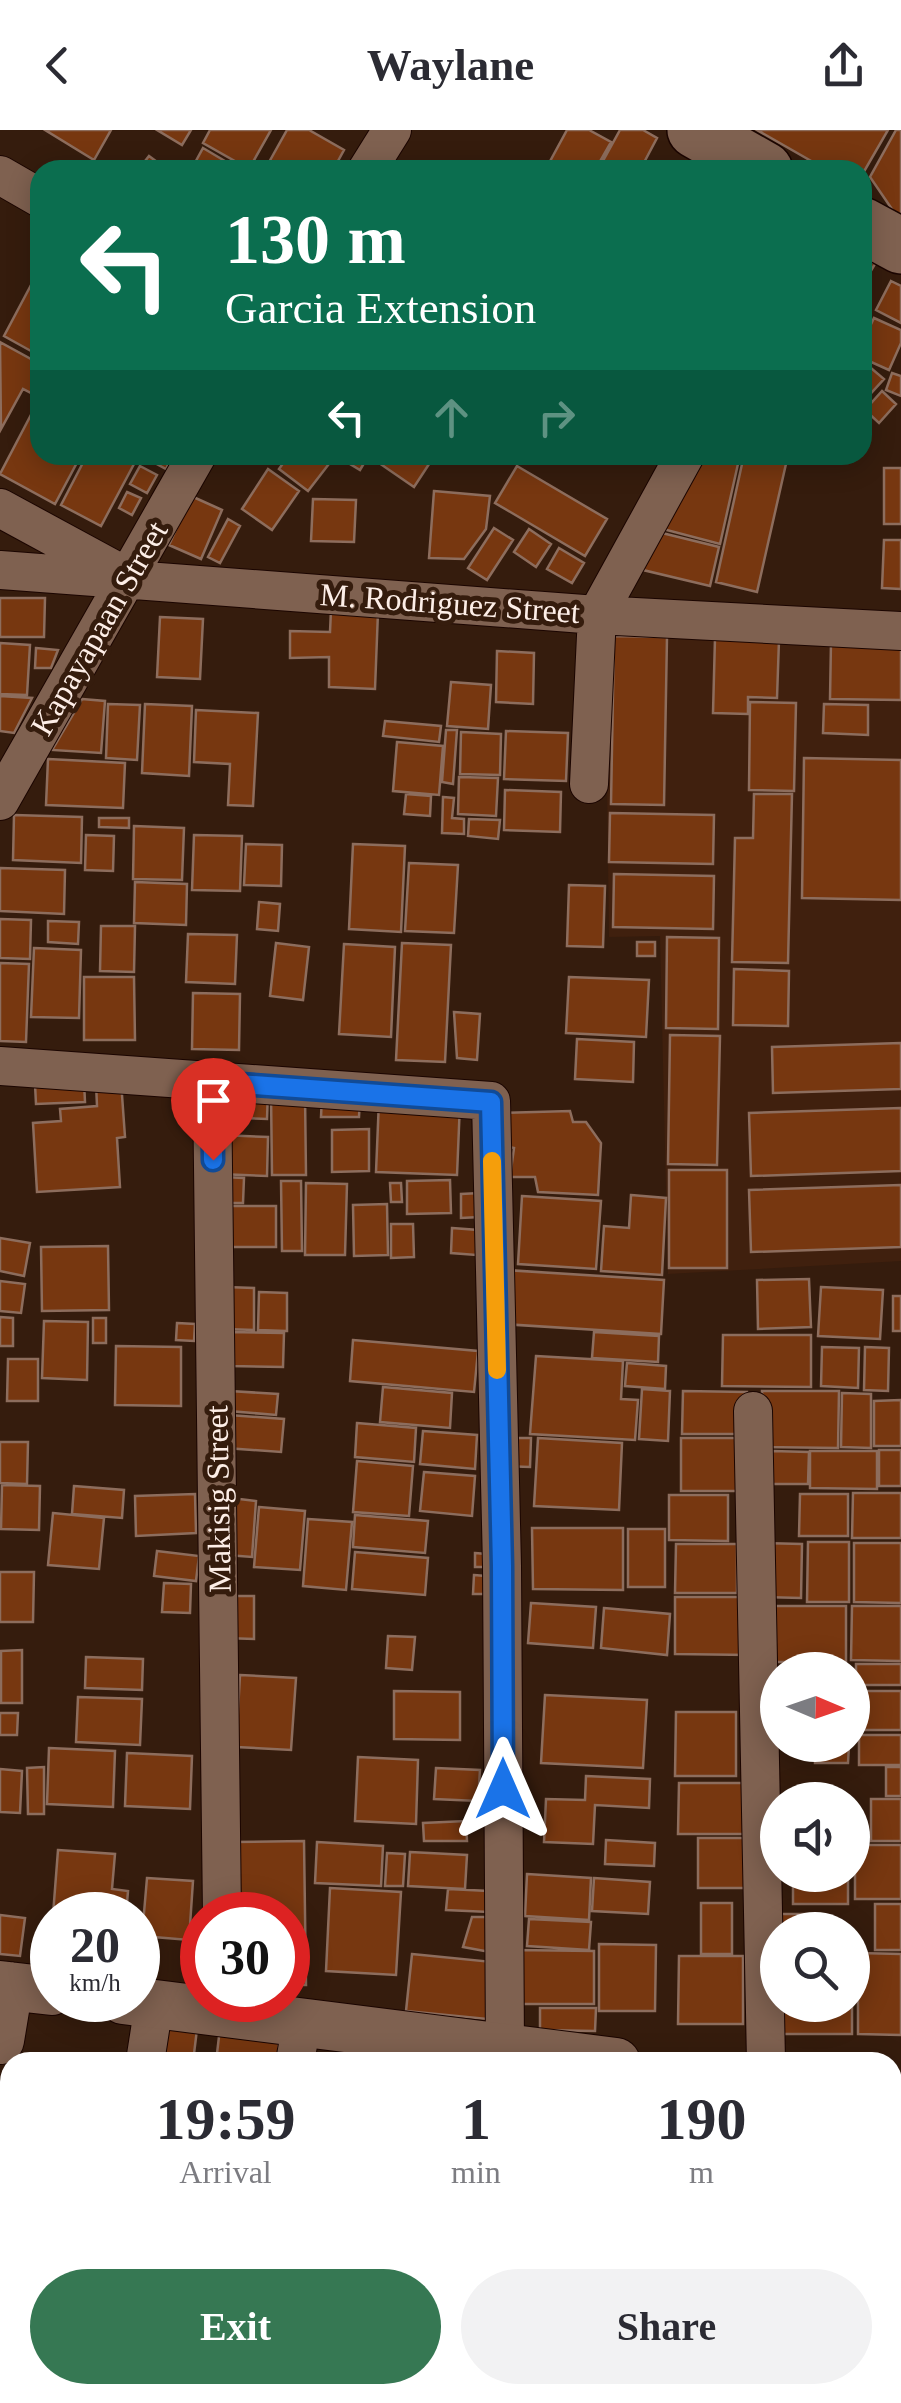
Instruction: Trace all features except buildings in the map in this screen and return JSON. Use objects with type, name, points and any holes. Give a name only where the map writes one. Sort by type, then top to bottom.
[{"type":"main road","points":[[695,130],[747,160]]},
{"type":"main road","points":[[872,230],[901,246]]},
{"type":"street","points":[[373,160],[392,130]]},
{"type":"street","points":[[0,175],[30,192]]},
{"type":"street","name":"Kapayapaan Street","points":[[0,801],[191,465]]},
{"type":"street","points":[[589,784],[597,614],[679,465]]},
{"type":"street","points":[[0,508],[128,578]]},
{"type":"street","name":"M. Rodriguez Street","points":[[0,570],[597,614],[901,631]]},
{"type":"street","points":[[0,1066],[491,1102],[502,1566],[505,2048]]},
{"type":"street","name":"Makisig Street","points":[[212,1082],[222,1892]]},
{"type":"street","points":[[753,1410],[766,2052]]},
{"type":"street","points":[[0,2040],[21,1987]]},
{"type":"street","points":[[141,2022],[144,2052]]},
{"type":"street","points":[[256,2022],[299,2042],[455,2052],[505,2048],[533,2052]]},
{"type":"shaded area","points":[[605,619],[901,637],[901,1261],[668,1274],[660,936],[609,937]]},
{"type":"slow traffic","points":[[492,1161],[497,1370]]},
{"type":"route","points":[[213,1160],[212,1082],[491,1102],[503,1789]]}]
